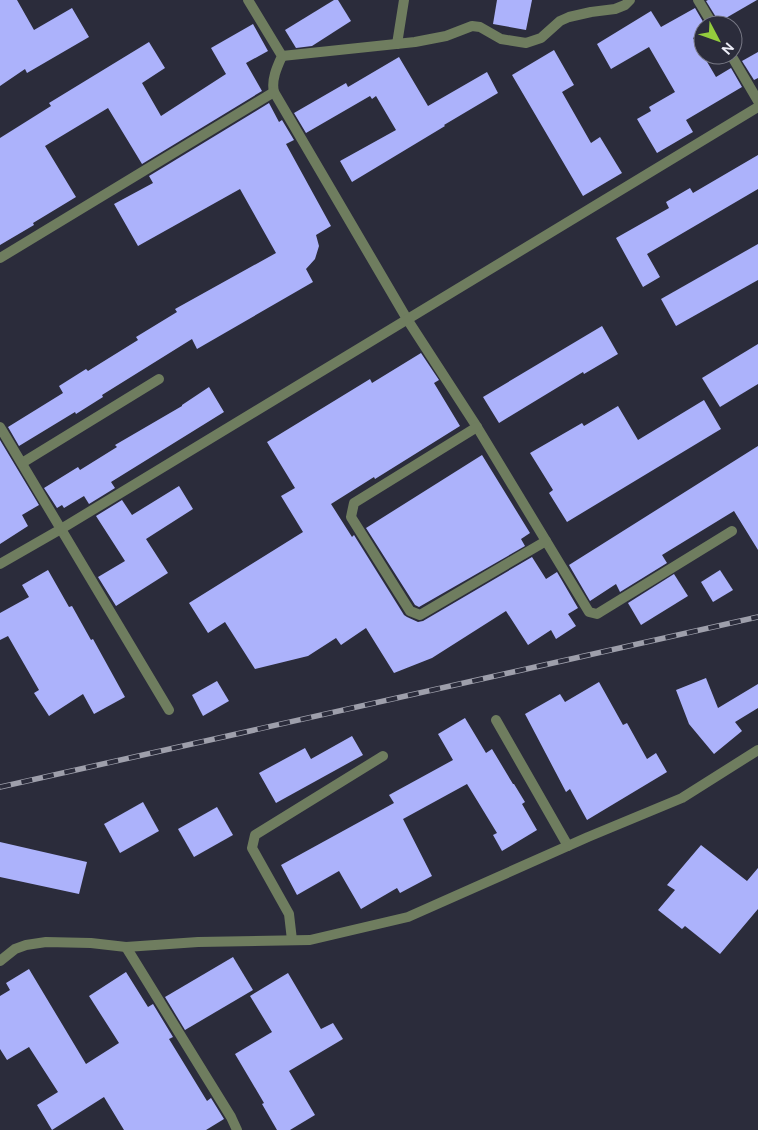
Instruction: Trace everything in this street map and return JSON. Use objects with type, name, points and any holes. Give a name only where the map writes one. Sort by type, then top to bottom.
[{"type":"street","points":[[248,0],[282,56]]},
{"type":"street","points":[[397,44],[404,0]]},
{"type":"street","points":[[282,56],[397,44],[446,36],[472,26],[480,27],[501,39],[526,43],[541,38],[560,21],[569,17],[615,9],[625,5],[630,0]]},
{"type":"street","points":[[698,0],[707,15]]},
{"type":"street","points":[[282,56],[276,71],[274,92],[407,319],[477,427],[589,612],[597,614],[732,531]]},
{"type":"street","points":[[737,65],[758,101]]},
{"type":"street","points":[[0,258],[274,92]]},
{"type":"street","points":[[0,564],[61,529],[758,107]]},
{"type":"street","points":[[22,463],[159,379]]},
{"type":"street","points":[[0,427],[169,710]]},
{"type":"street","points":[[477,427],[354,504],[351,517],[410,611],[420,616],[546,540]]},
{"type":"street","points":[[496,720],[568,846]]},
{"type":"street","points":[[0,961],[15,949],[46,942],[91,943],[126,947],[198,942],[310,940],[408,917],[682,798],[758,750]]},
{"type":"street","points":[[292,940],[289,914],[252,848],[255,836],[384,756]]},
{"type":"street","points":[[126,947],[238,1130]]},
{"type":"building","points":[[0,0],[17,0],[34,30],[72,8],[89,37],[27,73],[25,69],[0,86]]},
{"type":"building","points":[[334,0],[338,0],[351,21],[312,46],[296,48],[285,30]]},
{"type":"building","points":[[497,0],[532,0],[526,30],[493,24]]},
{"type":"building","points":[[757,0],[731,15],[715,15],[706,1]]},
{"type":"building","points":[[695,8],[699,15],[693,15],[693,65],[709,65],[716,77],[731,68],[742,87],[686,120],[693,132],[657,153],[637,119],[651,111],[649,107],[675,92],[649,47],[611,69],[597,44],[651,11],[661,27]]},
{"type":"building","points":[[253,24],[268,51],[246,63],[262,91],[142,164],[108,108],[45,146],[76,197],[0,245],[0,138],[51,106],[49,103],[149,42],[165,68],[142,83],[161,116],[226,74],[211,48]]},
{"type":"building","points":[[554,50],[574,85],[562,92],[591,143],[600,137],[622,173],[583,196],[512,75]]},
{"type":"building","points":[[758,52],[758,78],[754,80],[743,60]]},
{"type":"building","points":[[399,57],[428,106],[487,72],[498,93],[352,182],[340,161],[396,130],[376,96],[372,99],[370,96],[306,133],[294,113],[346,83],[348,87]]},
{"type":"building","points":[[269,103],[279,122],[282,120],[294,140],[286,144],[331,226],[316,235],[319,246],[315,259],[306,269],[313,282],[197,349],[192,339],[102,395],[103,397],[76,414],[75,412],[19,446],[8,427],[63,393],[59,386],[86,369],[88,371],[138,340],[136,337],[177,312],[175,309],[276,253],[240,189],[138,246],[114,204],[153,183],[149,176]]},
{"type":"building","points":[[758,155],[758,189],[647,254],[660,277],[643,287],[616,238],[669,208],[666,202],[690,188],[693,193]]},
{"type":"building","points":[[758,244],[758,280],[676,326],[661,299]]},
{"type":"building","points":[[602,326],[618,354],[584,374],[583,372],[499,423],[483,397]]},
{"type":"building","points":[[758,344],[758,384],[720,407],[702,378]]},
{"type":"building","points":[[421,353],[439,380],[434,383],[460,426],[331,504],[352,537],[354,535],[407,617],[418,622],[423,621],[532,557],[546,579],[557,572],[578,608],[568,614],[576,626],[556,639],[551,630],[528,645],[506,611],[432,658],[394,673],[366,628],[341,645],[336,638],[308,656],[255,669],[225,622],[208,633],[189,603],[303,532],[281,496],[295,488],[267,442],[370,379],[372,383]]},
{"type":"building","points":[[209,387],[224,412],[111,482],[115,488],[89,504],[84,496],[64,508],[62,505],[57,508],[44,488],[78,467],[80,470],[117,447],[115,445],[182,406]]},
{"type":"building","points":[[704,400],[721,429],[567,522],[549,493],[553,490],[530,453],[582,423],[584,426],[618,406],[638,440]]},
{"type":"building","points":[[0,440],[39,505],[22,515],[28,526],[0,544]]},
{"type":"building","points":[[758,446],[758,550],[734,511],[662,555],[667,563],[620,592],[616,584],[590,601],[569,565]]},
{"type":"building","points":[[482,455],[530,533],[521,539],[525,546],[419,607],[415,605],[366,528]]},
{"type":"building","points":[[179,486],[193,509],[146,539],[168,573],[116,606],[98,577],[125,561],[96,516],[122,500],[132,515]]},
{"type":"building","points":[[48,570],[69,607],[72,606],[91,640],[93,639],[125,697],[94,714],[83,694],[49,716],[34,693],[39,690],[8,636],[0,640],[0,613],[29,597],[22,585]]},
{"type":"building","points":[[720,570],[733,590],[713,602],[701,582]]},
{"type":"building","points":[[674,574],[688,596],[641,625],[628,603]]},
{"type":"building","points":[[706,678],[718,708],[758,684],[758,708],[735,722],[742,731],[714,754],[689,724],[676,690]]},
{"type":"building","points":[[217,681],[229,701],[203,716],[192,695]]},
{"type":"building","points":[[599,682],[623,725],[627,723],[647,759],[656,753],[667,772],[587,820],[570,789],[566,792],[525,714],[560,694],[565,702]]},
{"type":"building","points":[[465,718],[486,753],[492,749],[525,802],[522,804],[537,830],[502,851],[493,835],[497,833],[467,784],[403,819],[432,876],[400,893],[397,888],[361,909],[339,871],[297,895],[281,865],[394,803],[389,795],[453,760],[438,734]]},
{"type":"building","points":[[352,736],[363,755],[276,803],[259,773],[305,748],[311,759]]},
{"type":"building","points":[[143,802],[159,831],[120,853],[104,824]]},
{"type":"building","points":[[217,807],[233,835],[194,857],[178,829]]},
{"type":"building","points":[[0,842],[87,862],[79,894],[0,877]]},
{"type":"building","points":[[701,845],[747,881],[758,868],[758,909],[720,954],[685,926],[682,929],[658,910],[675,890],[667,885]]},
{"type":"building","points":[[233,957],[253,990],[185,1030],[165,997]]},
{"type":"building","points":[[29,969],[86,1064],[119,1043],[89,996],[126,972],[148,1007],[153,1004],[173,1037],[169,1039],[207,1101],[211,1098],[224,1119],[206,1130],[124,1130],[104,1097],[52,1130],[37,1105],[58,1092],[29,1047],[7,1060],[0,1049],[0,996],[10,990],[6,983]]},
{"type":"building","points":[[288,973],[321,1029],[333,1023],[343,1039],[289,1071],[315,1115],[290,1130],[277,1130],[262,1104],[264,1103],[235,1054],[272,1032],[250,996]]},
{"type":"railway","points":[[0,787],[758,617]]}]
